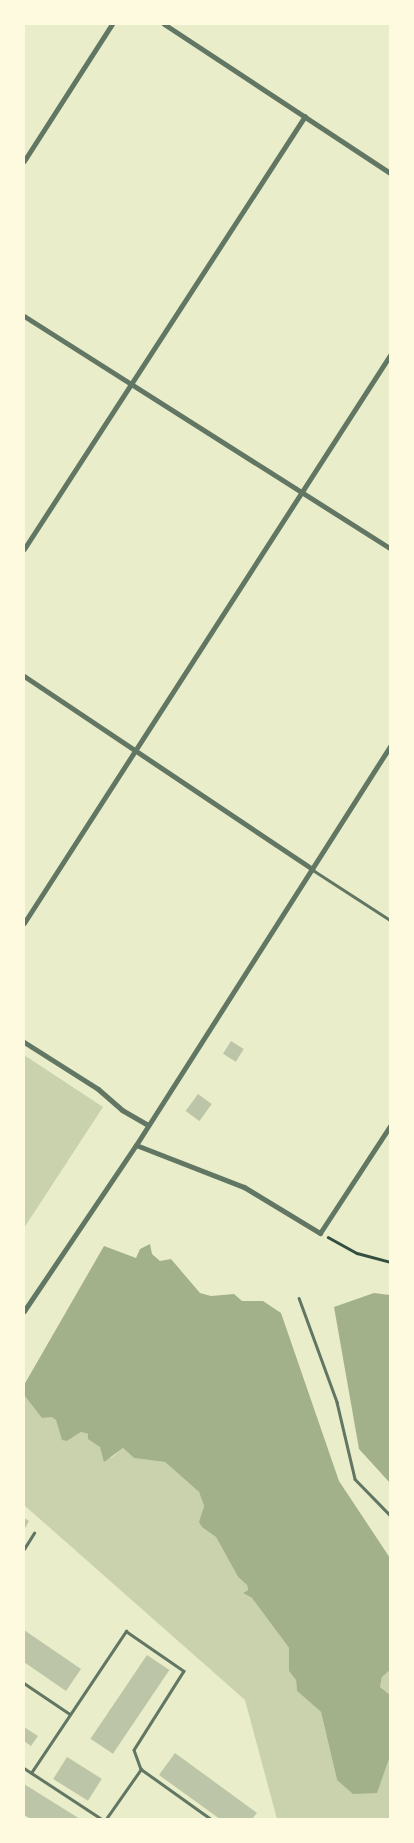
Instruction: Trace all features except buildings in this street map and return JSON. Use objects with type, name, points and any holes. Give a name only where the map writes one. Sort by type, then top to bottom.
[{"type":"street","points":[[24,161],[112,24]]},
{"type":"street","points":[[164,24],[390,174]]},
{"type":"street","points":[[24,549],[305,116]]},
{"type":"street","points":[[24,316],[300,493],[390,548]]},
{"type":"street","points":[[24,923],[390,355]]},
{"type":"street","points":[[24,676],[312,869]]},
{"type":"street","points":[[24,1311],[136,1145],[390,746]]},
{"type":"street","points":[[24,1042],[148,1124]]},
{"type":"street","points":[[136,1145],[244,1187],[320,1232],[390,1126]]},
{"type":"lane","points":[[312,869],[390,920]]},
{"type":"lane","points":[[299,1298],[337,1402],[355,1479],[390,1515]]},
{"type":"lane","points":[[24,1549],[34,1533]]},
{"type":"lane","points":[[31,1773],[126,1631],[184,1671],[134,1750],[141,1769],[212,1819]]},
{"type":"lane","points":[[24,1683],[70,1714]]},
{"type":"lane","points":[[24,1768],[102,1819]]},
{"type":"lane","points":[[106,1819],[141,1769]]},
{"type":"path","points":[[320,1232],[356,1253],[390,1262]]},
{"type":"shaded area","points":[[24,1055],[103,1107],[24,1228]]},
{"type":"shaded area","points":[[150,1244],[152,1254],[160,1261],[171,1259],[200,1293],[211,1296],[234,1294],[242,1301],[263,1301],[281,1313],[339,1481],[390,1558],[390,1670],[382,1677],[380,1687],[390,1695],[390,1756],[377,1793],[353,1794],[337,1780],[321,1712],[297,1691],[296,1680],[289,1671],[289,1648],[252,1598],[243,1593],[248,1590],[247,1585],[238,1577],[216,1537],[202,1527],[199,1522],[204,1506],[199,1492],[165,1462],[134,1458],[123,1448],[104,1462],[100,1447],[88,1439],[88,1434],[81,1432],[67,1441],[62,1440],[56,1420],[52,1417],[42,1418],[24,1395],[24,1385],[104,1246],[136,1258],[140,1249]]},
{"type":"shaded area","points":[[374,1293],[390,1295],[390,1483],[359,1449],[334,1307]]},
{"type":"shaded area","points":[[24,1395],[42,1417],[53,1417],[56,1420],[67,1441],[81,1432],[88,1434],[111,1458],[123,1448],[134,1458],[165,1462],[199,1492],[204,1506],[201,1516],[202,1526],[216,1537],[238,1577],[247,1585],[248,1590],[243,1593],[252,1598],[289,1648],[289,1671],[296,1680],[297,1691],[321,1712],[337,1780],[388,1759],[390,1756],[390,1819],[277,1819],[245,1700],[24,1505]]},
{"type":"shaded area","points":[[390,1670],[390,1695],[380,1687],[382,1677]]}]
